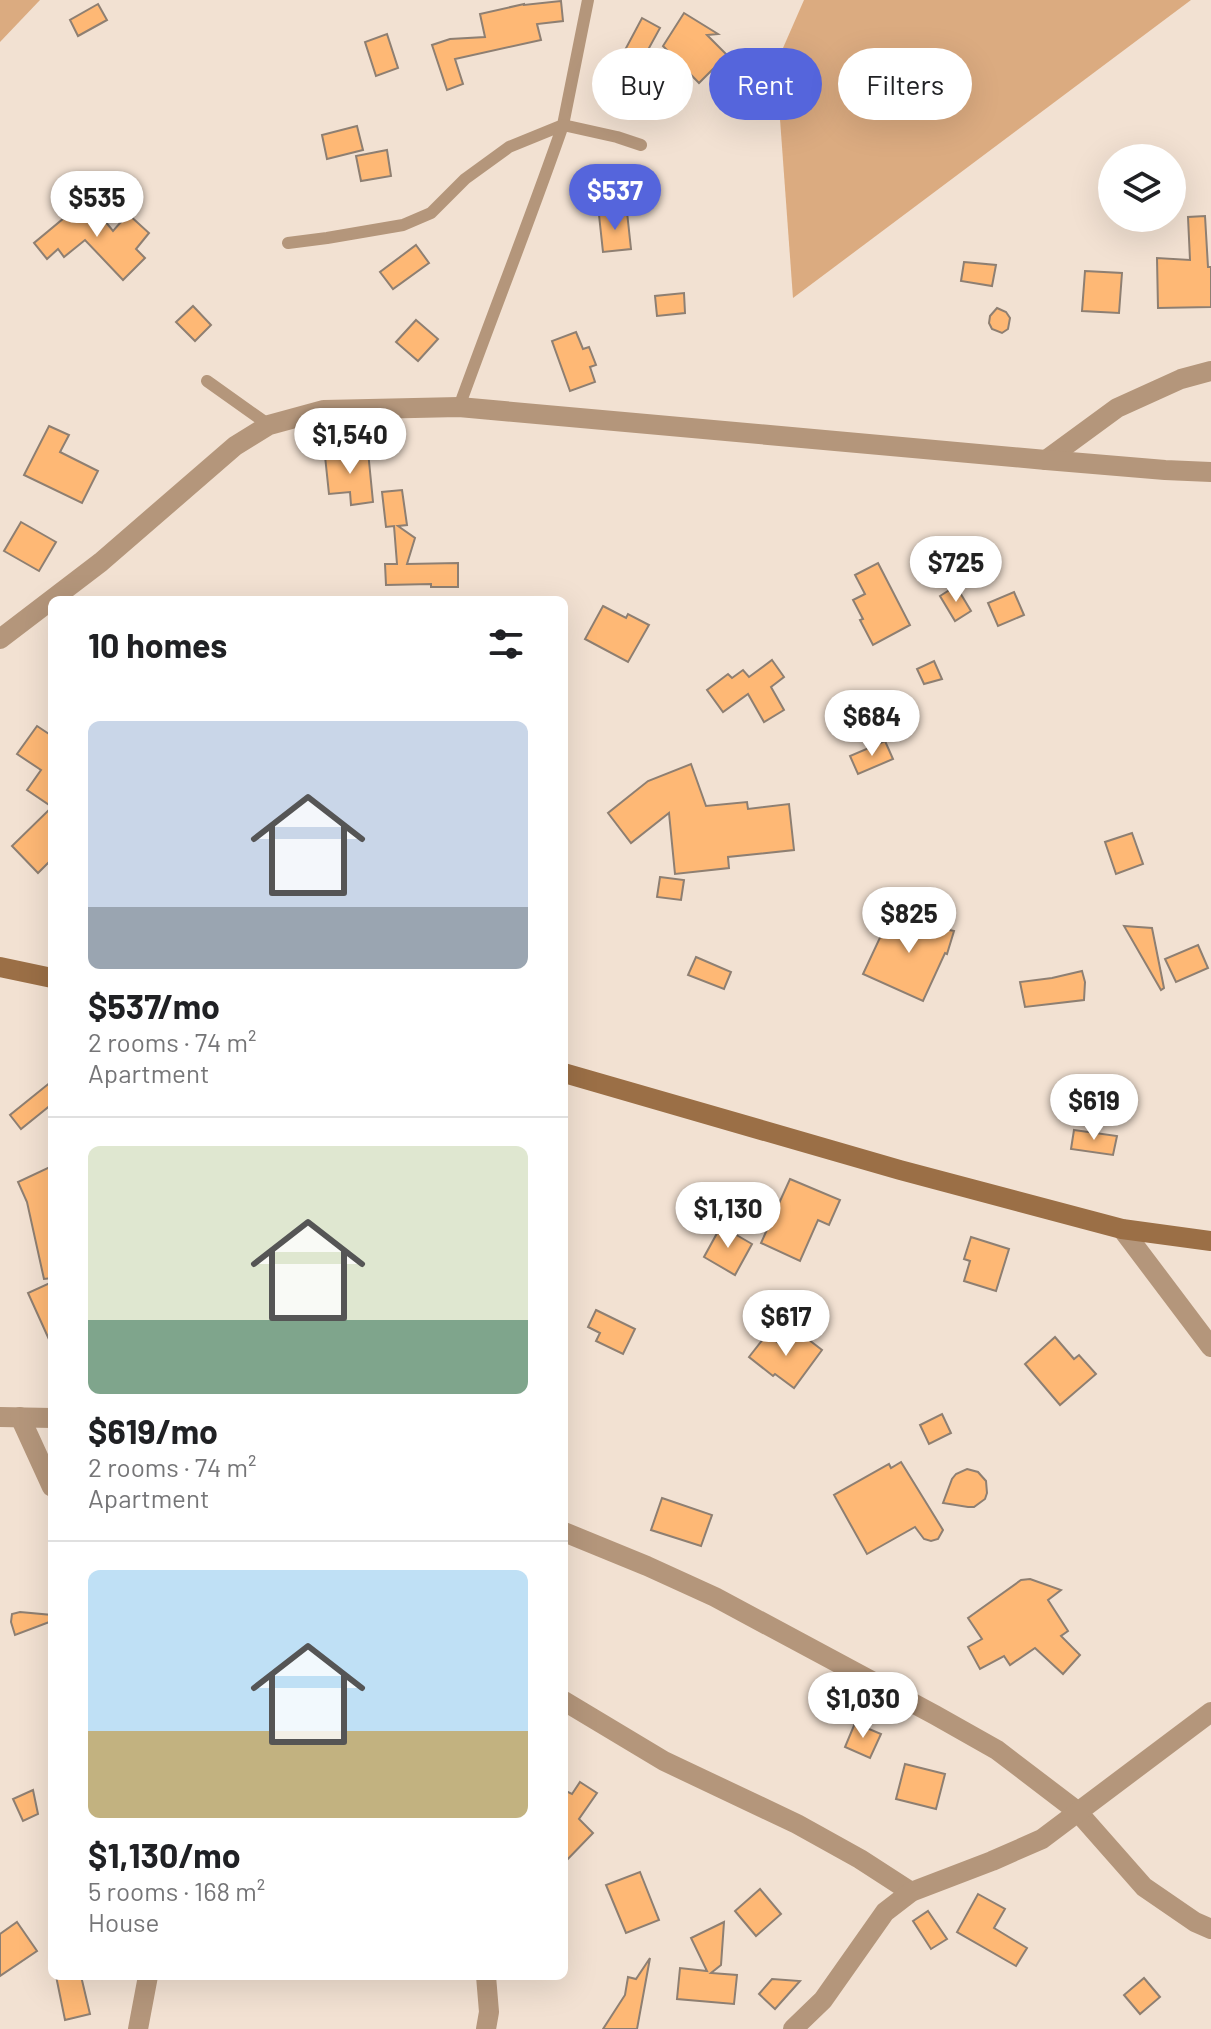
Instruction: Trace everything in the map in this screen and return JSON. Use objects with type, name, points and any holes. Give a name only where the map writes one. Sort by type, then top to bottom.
[{"type":"street","points":[[1046,460],[1117,408],[1181,379],[1211,371]]},
{"type":"street","points":[[56,596],[101,562],[235,446],[269,425],[324,410],[459,407],[1211,472]]},
{"type":"street","points":[[0,639],[48,602]]},
{"type":"street","points":[[0,967],[48,977]]},
{"type":"street","points":[[568,1074],[900,1170],[1122,1229],[1211,1241]]},
{"type":"street","points":[[1122,1229],[1211,1347]]},
{"type":"street","points":[[10,1417],[48,1418]]},
{"type":"street","points":[[10,1417],[48,1480]]},
{"type":"street","points":[[568,1534],[715,1597],[997,1750],[1077,1811],[1144,1887],[1195,1922],[1211,1929]]},
{"type":"street","points":[[568,1703],[664,1761],[797,1824],[911,1892]]},
{"type":"street","points":[[793,2029],[823,2000],[885,1912],[911,1892],[1042,1839],[1211,1712]]},
{"type":"street","points":[[138,2029],[147,1980]]},
{"type":"street","points":[[486,1980],[489,2012],[486,2029]]},
{"type":"lane","points":[[459,407],[563,125],[588,0]]},
{"type":"lane","points":[[288,243],[403,225],[431,213],[465,179],[509,147],[563,125],[641,145]]},
{"type":"lane","points":[[207,381],[269,425]]},
{"type":"shaded area","points":[[0,0],[40,0],[0,42]]},
{"type":"shaded area","points":[[804,0],[1191,0],[793,298],[780,120],[822,120],[822,48],[783,48]]},
{"type":"building","points":[[561,1],[563,21],[537,24],[541,40],[455,59],[463,84],[447,90],[432,45],[450,39],[485,37],[480,14],[524,4]]},
{"type":"building","points":[[98,4],[107,20],[78,36],[70,20]]},
{"type":"building","points":[[684,13],[718,34],[707,35],[720,48],[709,48],[709,73],[699,83],[693,77],[693,48],[663,46]]},
{"type":"building","points":[[642,18],[660,28],[649,48],[626,48]]},
{"type":"building","points":[[387,34],[398,68],[376,76],[365,42]]},
{"type":"building","points":[[357,126],[363,150],[327,159],[322,135]]},
{"type":"building","points":[[387,150],[391,176],[361,181],[356,156]]},
{"type":"building","points":[[87,199],[113,231],[128,214],[149,233],[136,249],[145,258],[123,280],[85,240],[64,257],[58,249],[47,259],[34,243]]},
{"type":"building","points":[[627,212],[631,249],[603,252],[599,215]]},
{"type":"building","points":[[1205,216],[1208,267],[1211,267],[1211,307],[1158,308],[1157,258],[1190,260],[1188,217]]},
{"type":"building","points":[[416,245],[429,263],[393,289],[380,272]]},
{"type":"building","points":[[964,262],[996,265],[992,286],[961,281]]},
{"type":"building","points":[[1085,271],[1122,273],[1119,313],[1082,311]]},
{"type":"building","points":[[684,293],[685,313],[657,316],[655,296]]},
{"type":"building","points":[[193,306],[211,325],[195,341],[176,322]]},
{"type":"building","points":[[997,308],[1010,318],[1008,329],[1002,333],[992,329],[989,323],[990,316]]},
{"type":"building","points":[[416,320],[438,339],[418,361],[396,342]]},
{"type":"building","points":[[576,332],[583,349],[589,347],[596,365],[590,367],[595,382],[570,391],[552,341]]},
{"type":"building","points":[[49,426],[69,435],[60,452],[98,471],[82,503],[24,475]]},
{"type":"building","points":[[368,451],[373,502],[351,505],[350,492],[329,494],[325,456]]},
{"type":"building","points":[[402,490],[407,525],[398,526],[415,538],[407,564],[458,563],[458,587],[386,585],[385,564],[397,564],[394,526],[386,527],[382,492]]},
{"type":"building","points":[[21,522],[56,542],[39,571],[4,551]]},
{"type":"building","points":[[878,563],[910,625],[873,645],[853,600],[865,594],[855,575]]},
{"type":"building","points":[[956,586],[971,611],[955,621],[940,596]]},
{"type":"building","points":[[1014,592],[1024,615],[998,626],[988,603]]},
{"type":"building","points":[[603,606],[649,625],[628,662],[585,639]]},
{"type":"building","points":[[772,660],[784,677],[771,687],[784,710],[764,722],[748,694],[723,712],[707,690],[728,674],[732,678],[743,670],[749,677]]},
{"type":"building","points":[[934,661],[942,679],[924,684],[917,669]]},
{"type":"building","points":[[37,726],[48,733],[48,804],[27,790],[41,770],[17,754]]},
{"type":"building","points":[[885,741],[893,759],[858,774],[850,756]]},
{"type":"building","points":[[691,764],[706,806],[747,802],[748,809],[789,804],[794,850],[728,857],[729,868],[675,874],[669,813],[631,843],[608,813],[648,781]]},
{"type":"building","points":[[48,811],[48,863],[38,873],[12,846]]},
{"type":"building","points":[[1132,833],[1143,864],[1116,874],[1105,842]]},
{"type":"building","points":[[660,877],[684,880],[681,900],[657,897]]},
{"type":"building","points":[[888,913],[954,931],[947,954],[923,1001],[863,974],[885,927]]},
{"type":"building","points":[[1124,926],[1152,928],[1164,988],[1161,990]]},
{"type":"building","points":[[1198,945],[1208,968],[1176,982],[1165,959]]},
{"type":"building","points":[[696,957],[731,972],[724,989],[688,975]]},
{"type":"building","points":[[1082,971],[1084,1000],[1025,1007],[1020,982]]},
{"type":"building","points":[[48,1084],[48,1107],[21,1129],[10,1115]]},
{"type":"building","points":[[1074,1130],[1117,1136],[1113,1155],[1071,1149]]},
{"type":"building","points":[[48,1168],[48,1278],[44,1279],[27,1202],[18,1182]]},
{"type":"building","points":[[790,1179],[840,1200],[829,1225],[818,1220],[800,1261],[761,1243]]},
{"type":"building","points":[[721,1226],[752,1244],[735,1275],[704,1257]]},
{"type":"building","points":[[971,1237],[1009,1249],[996,1291],[964,1281],[970,1261],[964,1259]]},
{"type":"building","points":[[48,1284],[48,1337],[28,1293]]},
{"type":"building","points":[[596,1310],[635,1329],[623,1354],[596,1341],[600,1333],[588,1327]]},
{"type":"building","points":[[800,1333],[822,1350],[794,1388],[749,1357],[767,1334],[787,1350]]},
{"type":"building","points":[[1055,1337],[1074,1359],[1079,1355],[1096,1374],[1060,1405],[1025,1364]]},
{"type":"building","points":[[942,1414],[951,1433],[929,1444],[920,1425]]},
{"type":"building","points":[[901,1462],[943,1530],[938,1539],[931,1541],[924,1539],[915,1527],[867,1554],[834,1495],[889,1464],[891,1468]]},
{"type":"building","points":[[967,1469],[978,1472],[986,1481],[985,1499],[974,1507],[943,1503],[952,1479]]},
{"type":"building","points":[[662,1498],[712,1515],[701,1546],[651,1530]]},
{"type":"building","points":[[1030,1579],[1061,1590],[1048,1600],[1068,1631],[1061,1636],[1080,1655],[1063,1674],[1035,1648],[1010,1665],[1004,1656],[980,1669],[968,1647],[982,1639],[968,1618],[1021,1580]]},
{"type":"building","points":[[12,1614],[48,1615],[48,1623],[15,1635]]},
{"type":"building","points":[[855,1723],[881,1734],[870,1758],[845,1747]]},
{"type":"building","points":[[905,1764],[945,1774],[936,1809],[896,1799]]},
{"type":"building","points":[[580,1782],[597,1793],[579,1819],[593,1833],[568,1859],[568,1792],[572,1794]]},
{"type":"building","points":[[33,1790],[38,1814],[23,1821],[13,1799]]},
{"type":"building","points":[[640,1872],[659,1920],[626,1933],[606,1885]]},
{"type":"building","points":[[760,1889],[781,1914],[756,1936],[735,1911]]},
{"type":"building","points":[[978,1894],[1005,1909],[994,1928],[1027,1948],[1016,1966],[957,1932]]},
{"type":"building","points":[[928,1911],[947,1939],[931,1949],[913,1921]]},
{"type":"building","points":[[17,1922],[37,1951],[0,1976],[0,1934]]},
{"type":"building","points":[[724,1922],[721,1965],[711,1973],[737,1975],[734,2004],[677,1999],[680,1968],[707,1971],[691,1938]]},
{"type":"building","points":[[650,1958],[637,2029],[603,2029],[625,1995],[628,1977],[636,1979]]},
{"type":"building","points":[[1144,1978],[1160,1997],[1140,2014],[1124,1995]]},
{"type":"building","points":[[772,1979],[800,1981],[775,2009],[759,1994]]},
{"type":"building","points":[[57,1980],[82,1980],[90,2014],[65,2020]]}]
